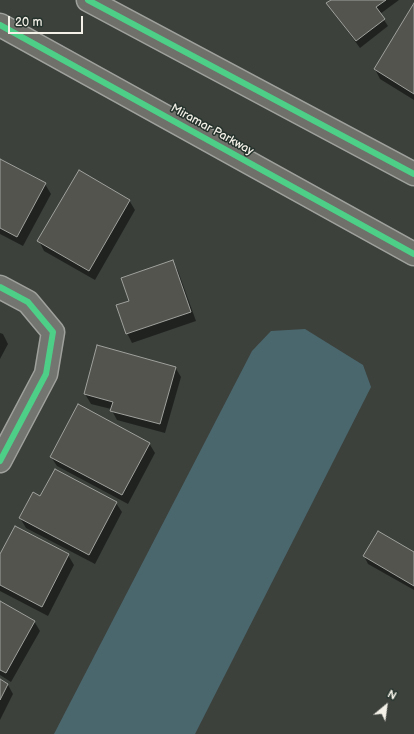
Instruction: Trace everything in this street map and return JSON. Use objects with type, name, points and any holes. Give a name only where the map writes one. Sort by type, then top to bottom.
[{"type":"main road","points":[[88,0],[414,174]]},
{"type":"main road","name":"Miramar Parkway","points":[[0,25],[414,254]]},
{"type":"street","points":[[0,287],[28,302],[53,332],[46,374],[0,461]]},
{"type":"water","points":[[305,329],[363,365],[371,387],[195,734],[54,734],[252,351],[271,331]]},
{"type":"building","points":[[331,0],[386,0],[376,7],[385,19],[356,41],[326,3]]},
{"type":"building","points":[[414,3],[414,94],[374,69]]},
{"type":"building","points":[[0,159],[46,183],[17,237],[0,228]]},
{"type":"building","points":[[79,170],[130,200],[89,271],[37,241]]},
{"type":"building","points":[[173,260],[191,312],[126,334],[116,305],[129,301],[121,278]]},
{"type":"building","points":[[97,345],[176,367],[160,424],[110,411],[113,402],[84,394]]},
{"type":"building","points":[[78,404],[150,443],[122,495],[50,457]]},
{"type":"building","points":[[55,469],[117,502],[89,555],[19,518],[33,492],[40,496]]},
{"type":"building","points":[[15,526],[69,554],[42,607],[0,585],[0,554]]},
{"type":"building","points":[[378,531],[414,552],[414,586],[363,556]]},
{"type":"building","points":[[0,601],[35,621],[6,673],[0,670]]},
{"type":"building","points":[[0,679],[8,684],[0,700]]},
{"type":"cycle path","points":[[88,0],[414,174]]},
{"type":"cycle path","points":[[0,25],[414,254]]},
{"type":"cycle path","points":[[0,287],[28,302],[53,332],[46,374],[0,461]]}]
